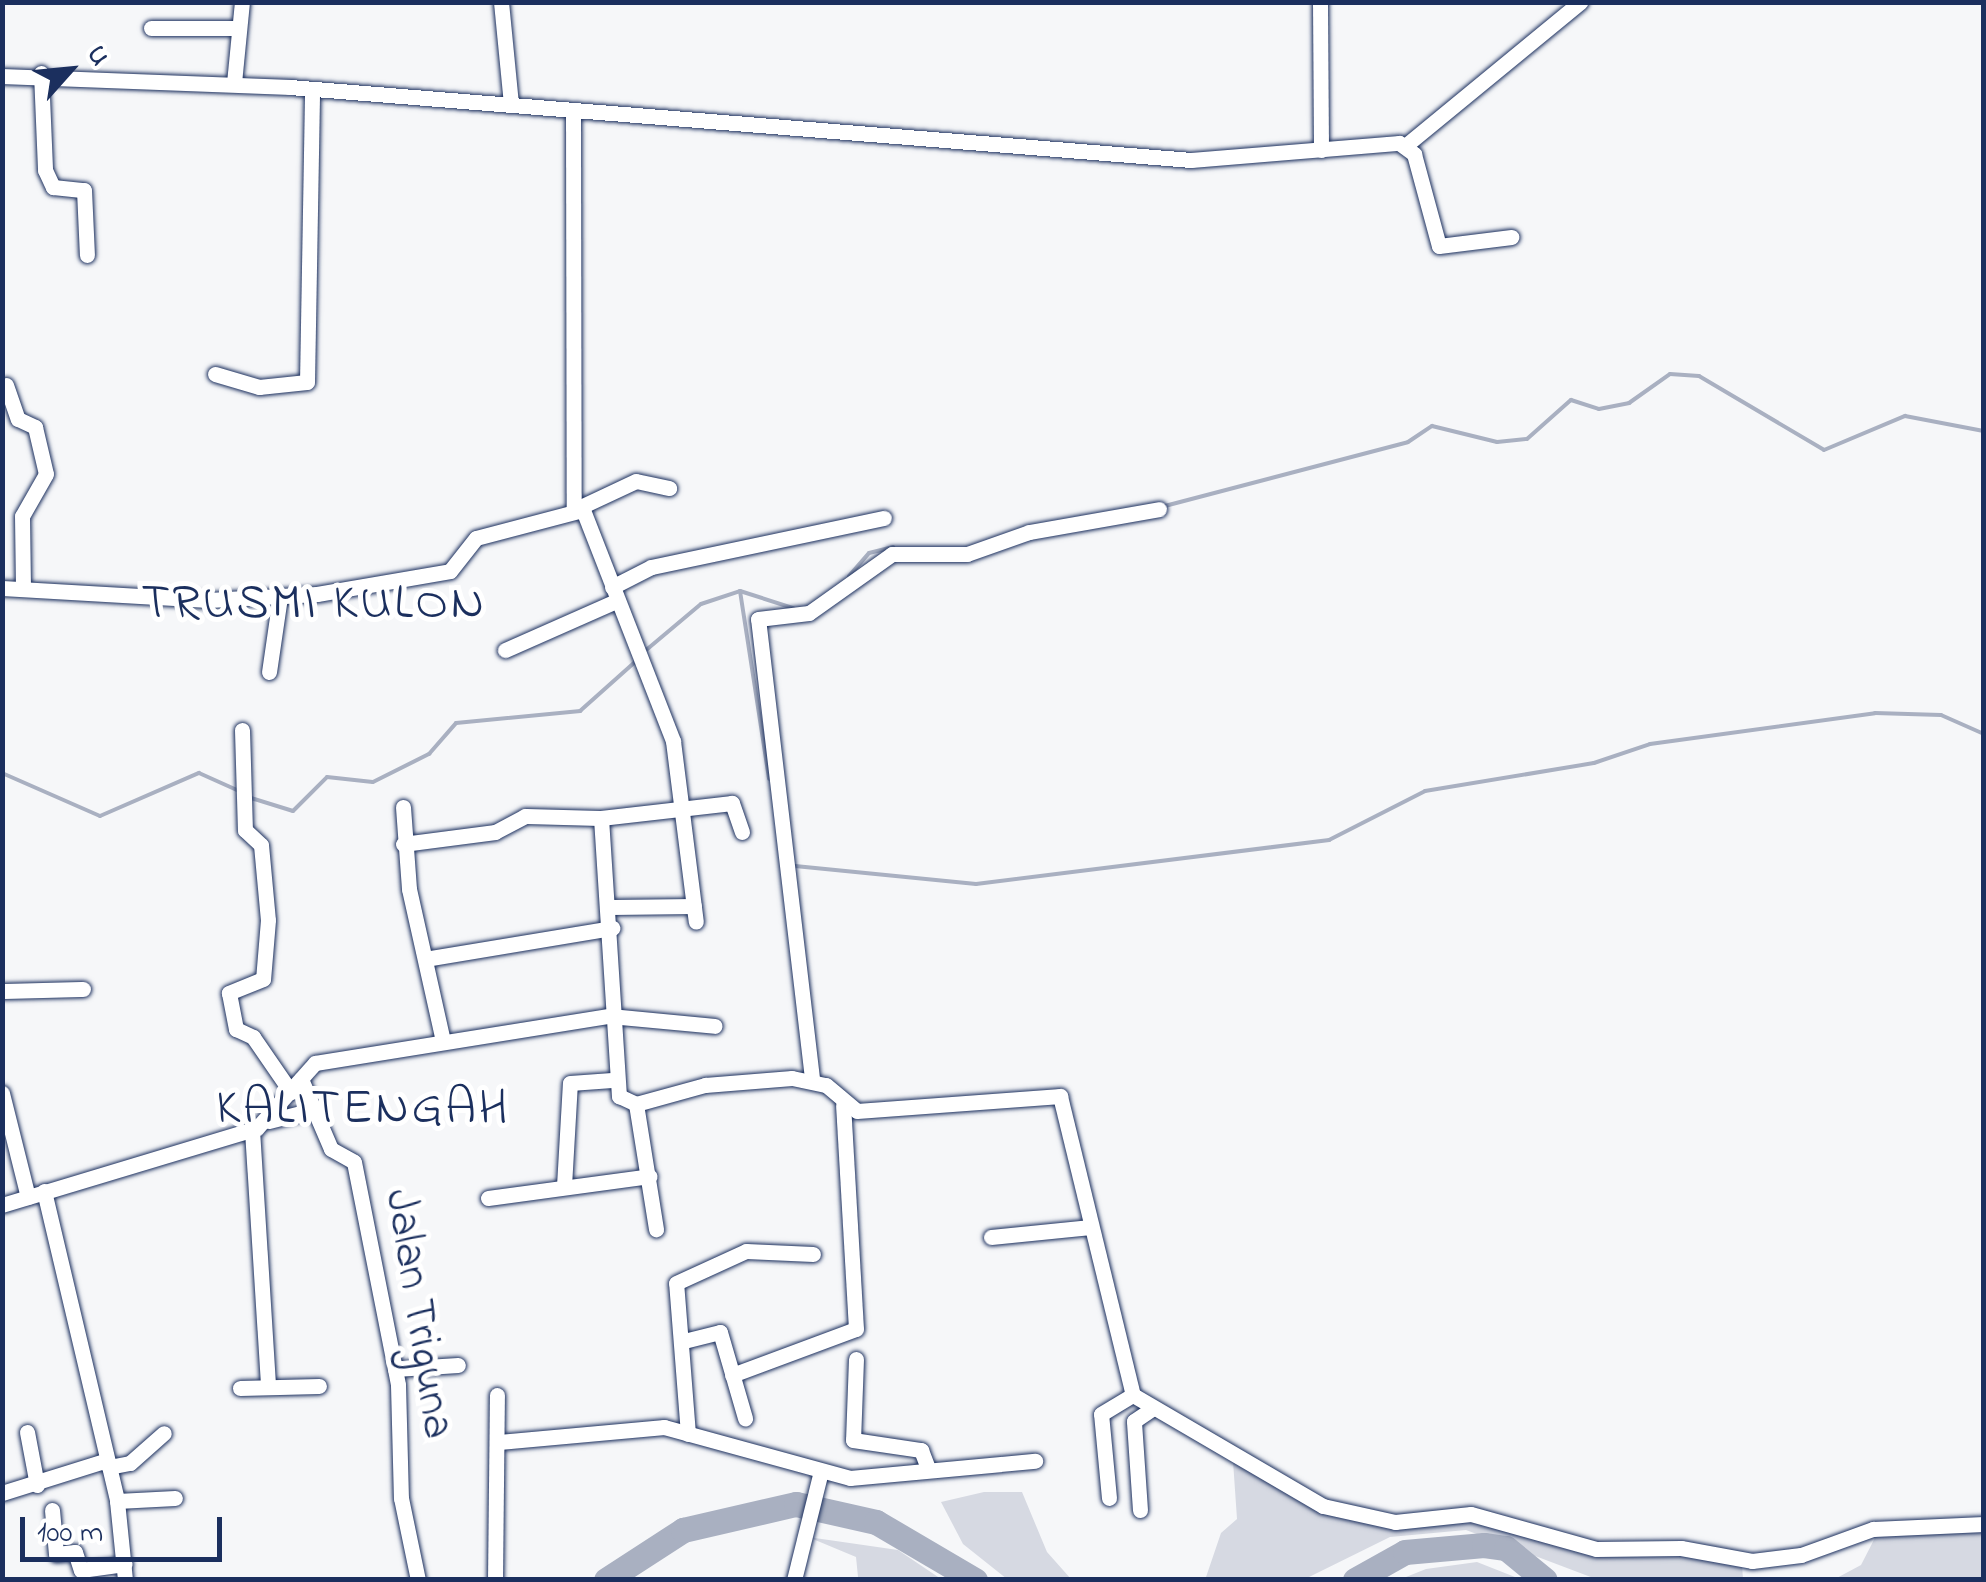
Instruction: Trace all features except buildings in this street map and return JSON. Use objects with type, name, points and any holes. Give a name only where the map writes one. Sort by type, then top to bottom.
[{"type":"street","points":[[234,83],[242,2]]},
{"type":"street","points":[[501,2],[511,104]]},
{"type":"street","points":[[1320,2],[1321,150]]},
{"type":"street","points":[[2,76],[41,73],[234,83],[1191,160],[1405,146],[1580,2]]},
{"type":"street","points":[[151,28],[239,28]]},
{"type":"street","points":[[41,73],[44,170],[53,187],[84,190],[87,254]]},
{"type":"street","points":[[215,374],[282,389],[307,382],[312,89]]},
{"type":"street","points":[[574,111],[574,510]]},
{"type":"street","points":[[1405,146],[1439,246],[1511,237]]},
{"type":"street","points":[[6,385],[18,420],[35,427],[46,474],[22,516],[24,587]]},
{"type":"street","points":[[2,588],[280,596],[450,571],[476,538],[574,510],[636,482],[668,488]]},
{"type":"street","points":[[812,1078],[758,619],[809,613],[892,554],[967,554],[1029,532],[1159,509]]},
{"type":"street","points":[[574,510],[586,514],[673,741],[695,914],[611,907]]},
{"type":"street","points":[[505,650],[614,594],[650,567],[884,518]]},
{"type":"street","points":[[269,672],[280,596]]},
{"type":"street","name":"Jalan Triguna","points":[[242,730],[248,796],[245,830],[262,851],[264,974],[228,993],[236,1029],[252,1035],[316,1109],[331,1149],[354,1162],[406,1439],[401,1498],[418,1580]]},
{"type":"street","points":[[403,844],[495,832],[525,816],[602,818],[732,803],[742,832]]},
{"type":"street","points":[[403,807],[403,844],[431,958],[442,1037]]},
{"type":"street","points":[[602,818],[612,928],[612,1080],[636,1104],[656,1228]]},
{"type":"street","points":[[431,958],[612,928]]},
{"type":"street","points":[[2,990],[84,989]]},
{"type":"street","points":[[269,1122],[315,1064],[442,1037],[610,1016],[715,1026]]},
{"type":"street","points":[[636,1104],[705,1084],[812,1078],[843,1104],[866,1111],[1060,1096],[1132,1395],[1317,1500],[1395,1522],[1471,1514],[1596,1549],[1682,1548],[1752,1561],[1801,1556],[1873,1528],[1984,1524]]},
{"type":"street","points":[[564,1186],[570,1083],[612,1080]]},
{"type":"street","points":[[2,1093],[36,1194],[108,1464],[124,1572],[81,1570],[75,1552],[56,1554],[52,1510]]},
{"type":"street","points":[[732,1375],[856,1329],[843,1104]]},
{"type":"street","points":[[2,1205],[316,1109]]},
{"type":"street","points":[[252,1130],[268,1386]]},
{"type":"street","points":[[488,1198],[650,1176]]},
{"type":"street","points":[[991,1237],[1091,1228]]},
{"type":"street","points":[[688,1434],[680,1280],[746,1251],[814,1254]]},
{"type":"street","points":[[684,1341],[717,1330],[745,1418]]},
{"type":"street","points":[[856,1359],[853,1440],[921,1450],[928,1468]]},
{"type":"street","points":[[395,1368],[458,1365]]},
{"type":"street","points":[[240,1388],[319,1386]]},
{"type":"street","points":[[495,1580],[499,1442],[496,1394]]},
{"type":"street","points":[[1110,1498],[1102,1412],[1132,1395]]},
{"type":"street","points":[[1140,1510],[1134,1421],[1153,1408]]},
{"type":"street","points":[[499,1442],[647,1426],[688,1434],[820,1475],[872,1479],[928,1468],[1034,1461]]},
{"type":"street","points":[[26,1432],[37,1486]]},
{"type":"street","points":[[2,1493],[139,1457],[164,1433]]},
{"type":"street","points":[[794,1580],[820,1475]]},
{"type":"street","points":[[116,1501],[175,1498]]},
{"type":"shaded area","points":[[1233,1461],[1326,1512],[1461,1519],[1591,1553],[1680,1552],[1742,1565],[1743,1579],[1596,1579],[1466,1530],[1390,1537],[1305,1579],[1205,1580],[1221,1533],[1237,1519]]},
{"type":"shaded area","points":[[984,1492],[1022,1492],[1047,1552],[1071,1579],[1007,1579],[963,1544],[941,1502]]},
{"type":"shaded area","points":[[1983,1528],[1983,1579],[1833,1580],[1861,1565],[1878,1532]]},
{"type":"shaded area","points":[[808,1537],[898,1550],[941,1579],[829,1579],[858,1577],[856,1557]]},
{"type":"shaded area","points":[[1477,1562],[1520,1579],[1401,1579],[1426,1569]]},
{"type":"waterway","points":[[1161,507],[1408,442],[1432,426],[1497,442],[1527,439],[1571,400],[1599,409],[1629,403],[1670,374],[1699,376],[1824,450],[1905,416],[1984,431]]},
{"type":"waterway","points":[[849,576],[869,553],[893,547]]},
{"type":"waterway","points":[[740,591],[769,779]]},
{"type":"waterway","points":[[645,651],[701,604],[740,591],[793,608]]},
{"type":"waterway","points":[[251,798],[293,811],[327,777],[373,782],[429,754],[456,723],[580,711],[635,662]]},
{"type":"waterway","points":[[795,866],[976,884],[1329,840],[1425,791],[1594,763],[1650,744],[1875,713],[1941,715],[1984,734]]},
{"type":"waterway","points":[[2,773],[100,816],[199,773],[239,791]]},
{"type":"waterway","points":[[606,1580],[683,1530],[796,1504],[876,1522],[975,1580]]},
{"type":"waterway","points":[[1355,1580],[1405,1552],[1484,1545],[1506,1548],[1545,1580]]},
{"type":"district","name":"TRUSMI KULON","points":[[314,605]]},
{"type":"district","name":"KALITENGAH","points":[[363,1110]]}]
